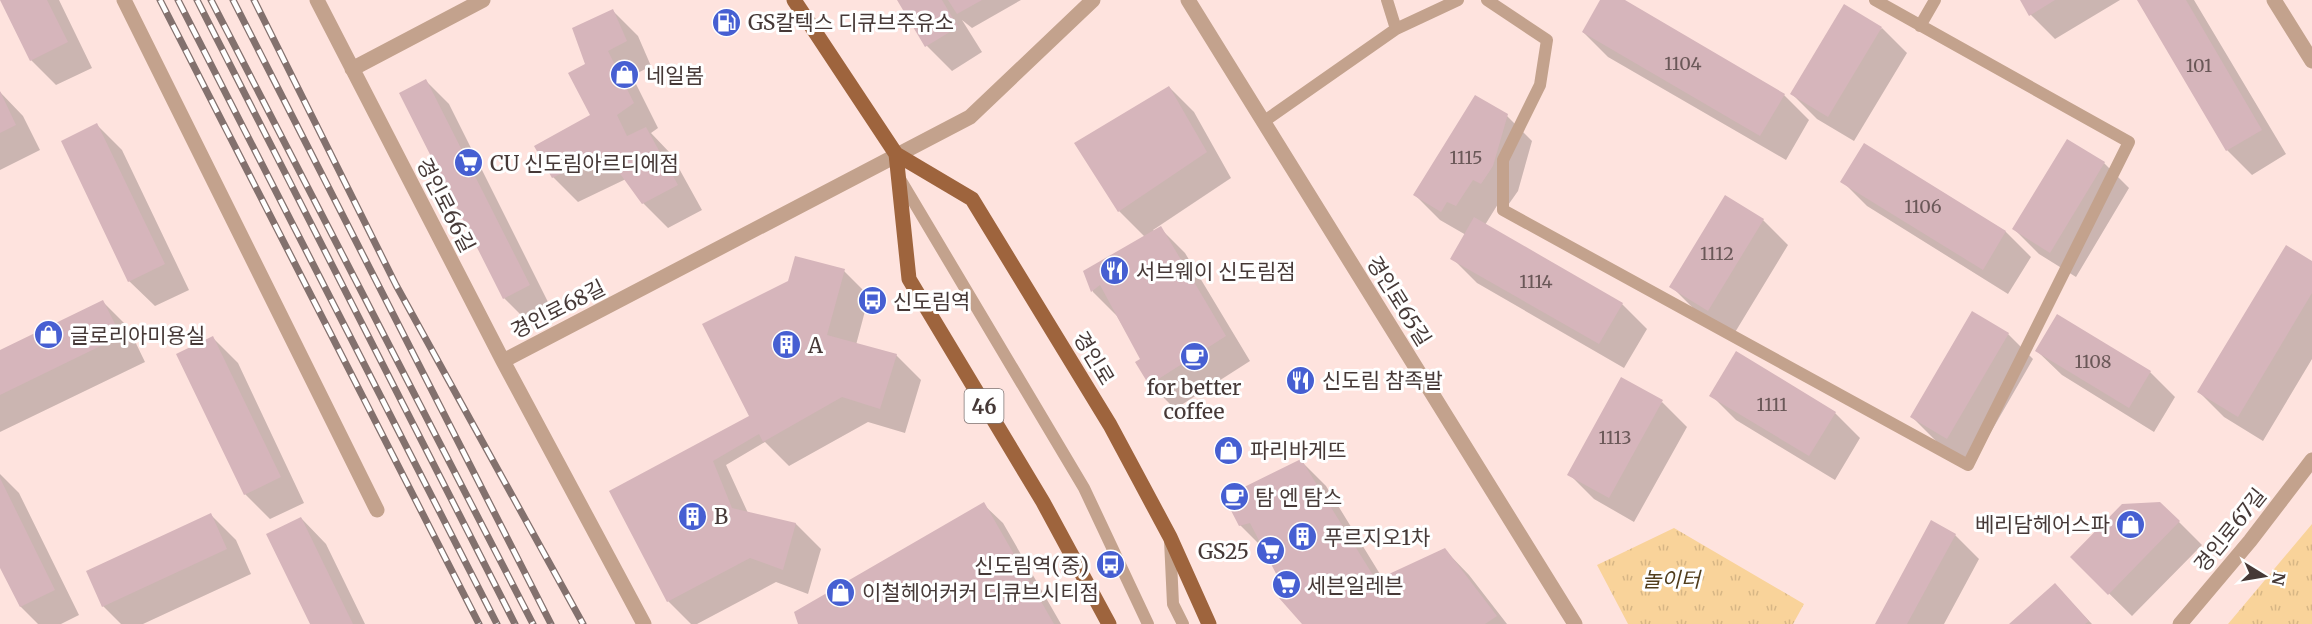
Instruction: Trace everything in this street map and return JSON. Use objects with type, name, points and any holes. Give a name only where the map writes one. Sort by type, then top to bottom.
[{"type":"main road","name":"경인로","points":[[794,0],[896,154],[972,199],[1110,425],[1170,537],[1209,624]]},
{"type":"main road","name":"경인로","points":[[896,154],[909,279],[1043,502],[1109,624]]},
{"type":"street","points":[[124,0],[376,510]]},
{"type":"street","name":"경인로66길","points":[[317,0],[503,361]]},
{"type":"street","points":[[352,69],[483,0]]},
{"type":"street","points":[[896,154],[970,117],[1093,0]]},
{"type":"street","name":"경인로65길","points":[[1188,0],[1575,624]]},
{"type":"street","points":[[2274,0],[2312,61]]},
{"type":"street","name":"경인로68길","points":[[644,624],[503,361],[806,204],[896,154]]},
{"type":"street","name":"경인로67길","points":[[2180,624],[2250,541],[2312,460]]},
{"type":"lane","points":[[1387,0],[1396,29]]},
{"type":"lane","points":[[1263,122],[1396,29],[1458,0]]},
{"type":"lane","points":[[1487,0],[1547,40],[1540,86],[1503,160],[1503,210],[1968,465],[2129,142],[1875,0]]},
{"type":"lane","points":[[1920,26],[1935,0]]},
{"type":"lane","points":[[898,176],[1084,488],[1148,624]]},
{"type":"lane","points":[[1170,537],[1173,604],[1183,624]]},
{"type":"green space","points":[[2312,524],[2312,624],[2228,624]]},
{"type":"green space","name":"놀이터","points":[[1674,528],[1804,604],[1793,624],[1628,624],[1597,565]]},
{"type":"building","points":[[0,0],[47,0],[68,42],[30,61]]},
{"type":"building","points":[[897,0],[942,0],[958,27],[925,47]]},
{"type":"building","points":[[948,0],[982,0],[957,14]]},
{"type":"building","points":[[1600,0],[1625,0],[1785,94],[1760,136],[1582,32]]},
{"type":"building","points":[[2020,0],[2055,0],[2029,16]]},
{"type":"building","points":[[2137,0],[2186,0],[2262,130],[2226,151]]},
{"type":"building","points":[[1844,4],[1882,27],[1828,117],[1790,94]]},
{"type":"building","points":[[613,9],[627,41],[608,51],[634,103],[617,115],[627,136],[646,127],[678,185],[642,204],[605,153],[552,178],[534,146],[590,115],[568,73],[585,64],[572,28]]},
{"type":"building","points":[[426,79],[530,285],[503,299],[399,93]]},
{"type":"building","points":[[1169,86],[1207,152],[1118,212],[1074,143]]},
{"type":"building","points":[[0,91],[16,125],[0,133]]},
{"type":"building","points":[[1475,95],[1508,114],[1493,166],[1481,184],[1473,180],[1456,206],[1447,202],[1441,212],[1413,195]]},
{"type":"building","points":[[97,123],[165,264],[128,282],[61,141]]},
{"type":"building","points":[[2067,139],[2105,162],[2050,253],[2012,229]]},
{"type":"building","points":[[1864,143],[2006,231],[1983,270],[1840,182]]},
{"type":"building","points":[[1725,195],[1764,219],[1708,311],[1669,287]]},
{"type":"building","points":[[1474,217],[1623,303],[1599,344],[1450,259]]},
{"type":"building","points":[[1161,226],[1226,336],[1149,385],[1135,362],[1140,359],[1100,285],[1091,292],[1083,271]]},
{"type":"building","points":[[2286,245],[2312,261],[2312,293],[2238,417],[2197,392]]},
{"type":"building","points":[[795,256],[845,269],[827,335],[897,354],[880,409],[842,397],[763,442],[759,434],[713,461],[732,508],[796,523],[783,570],[750,558],[667,602],[609,491],[749,416],[702,324],[788,281]]},
{"type":"building","points":[[103,300],[121,336],[0,395],[0,350]]},
{"type":"building","points":[[1972,311],[2009,333],[1947,439],[1910,417]]},
{"type":"building","points":[[2057,314],[2151,371],[2129,408],[2035,351]]},
{"type":"building","points":[[213,336],[281,477],[244,495],[176,354]]},
{"type":"building","points":[[1736,351],[1836,412],[1809,456],[1709,396]]},
{"type":"building","points":[[1621,377],[1663,400],[1609,498],[1567,475]]},
{"type":"building","name":"푸르지오1차","points":[[1301,459],[1376,580],[1445,548],[1497,616],[1485,624],[1302,624],[1279,598],[1287,595],[1250,523],[1239,526],[1224,497]]},
{"type":"building","points":[[0,478],[55,590],[20,607],[0,568]]},
{"type":"building","points":[[984,502],[1054,624],[798,624],[794,612]]},
{"type":"building","points":[[2160,502],[2180,521],[2108,595],[2070,557],[2122,504]]},
{"type":"building","points":[[211,513],[227,549],[102,607],[86,571]]},
{"type":"building","points":[[301,517],[353,624],[310,624],[266,534]]},
{"type":"building","points":[[1931,520],[1956,534],[1907,624],[1875,624]]},
{"type":"building","points":[[2055,583],[2089,621],[2085,624],[2009,624]]},
{"type":"railway","points":[[160,0],[479,624]]},
{"type":"railway","points":[[178,0],[497,624]]},
{"type":"railway","points":[[197,0],[515,624]]},
{"type":"railway","points":[[211,0],[533,624]]},
{"type":"railway","points":[[233,0],[551,624]]},
{"type":"railway","points":[[254,0],[396,285],[583,624]]},
{"type":"place","name":"GS칼텍스 디큐브주유소","points":[[727,22]]},
{"type":"place","name":"네일봄","points":[[625,75]]},
{"type":"place","name":"CU 신도림아르디에점","points":[[469,163]]},
{"type":"place","name":"서브웨이 신도림점","points":[[1115,271]]},
{"type":"place","name":"신도림역","points":[[872,301]]},
{"type":"place","name":"글로리아미용실","points":[[49,335]]},
{"type":"place","name":"A","points":[[787,345]]},
{"type":"place","name":"for better coffee","points":[[1194,356]]},
{"type":"place","name":"신도림 참족발","points":[[1301,380]]},
{"type":"place","name":"파리바게뜨","points":[[1229,450]]},
{"type":"place","name":"탐 엔 탐스","points":[[1234,497]]},
{"type":"place","name":"B","points":[[693,516]]},
{"type":"place","name":"베리담헤어스파","points":[[2131,524]]},
{"type":"place","name":"푸르지오1차","points":[[1303,537]]},
{"type":"place","name":"GS25","points":[[1270,551]]},
{"type":"place","name":"신도림역(중)","points":[[1110,565]]},
{"type":"place","name":"세븐일레븐","points":[[1286,585]]},
{"type":"place","name":"이철헤어커커 디큐브시티점","points":[[841,592]]}]
